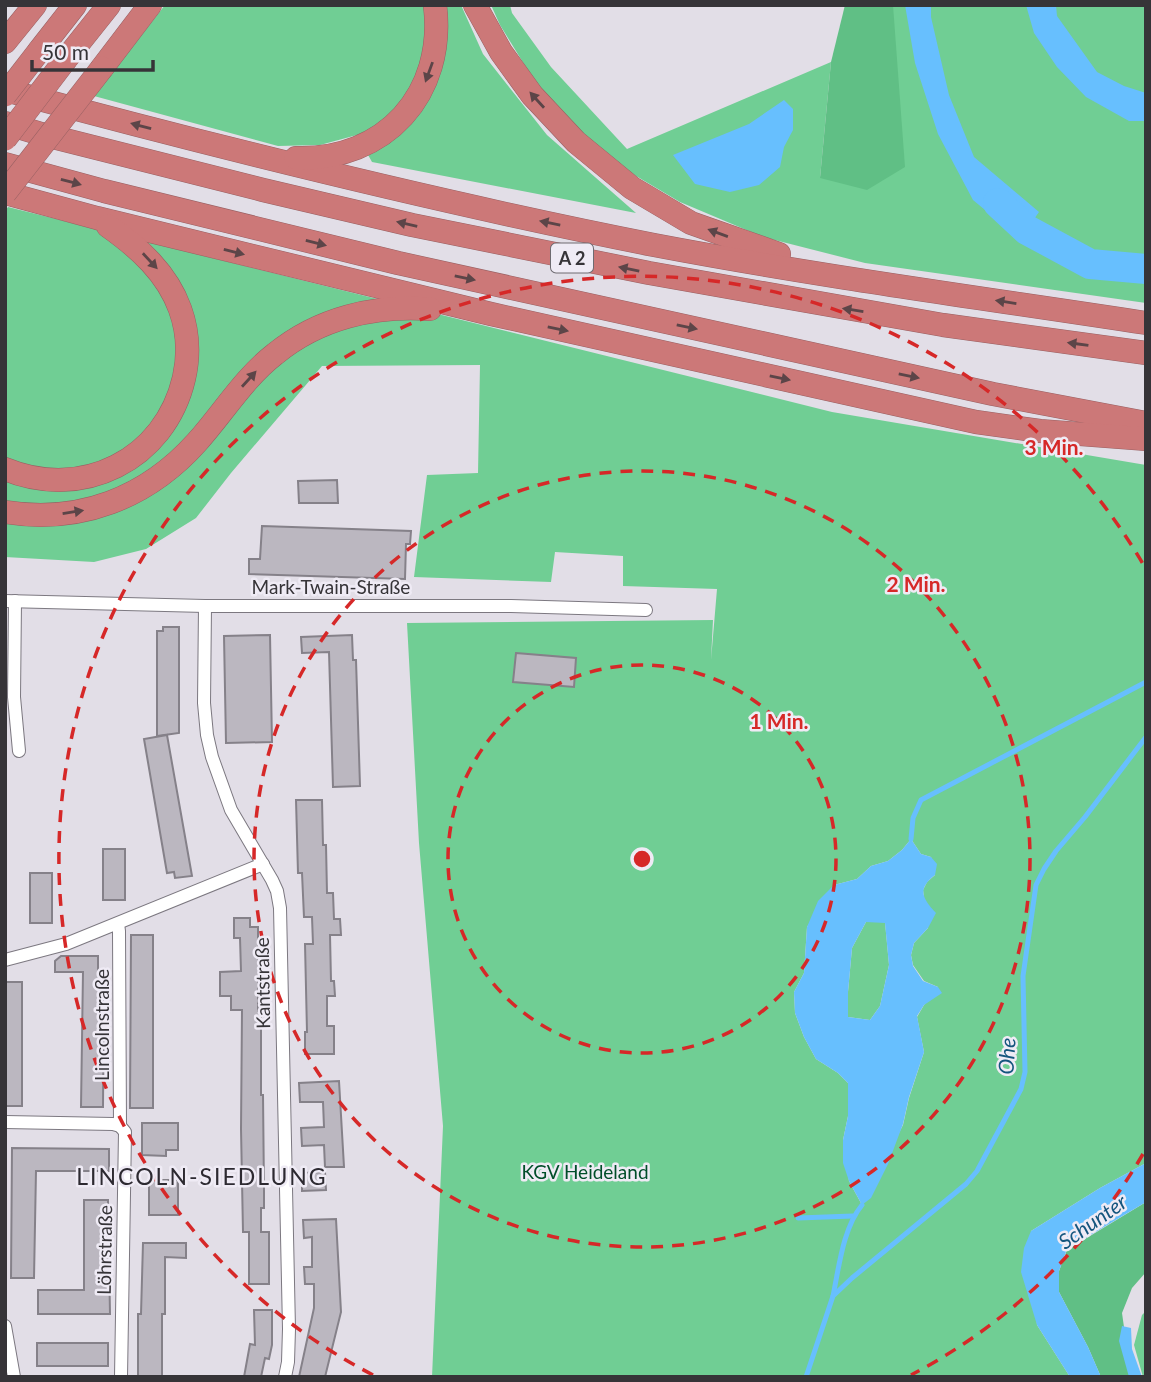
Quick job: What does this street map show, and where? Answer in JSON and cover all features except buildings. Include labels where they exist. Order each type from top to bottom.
[{"type":"highway","points":[[5,42],[26,5]]},
{"type":"highway","points":[[5,42],[35,5]]},
{"type":"highway","points":[[5,95],[75,5]]},
{"type":"highway","points":[[5,139],[109,5]]},
{"type":"highway","points":[[150,5],[5,193],[491,314],[976,422],[1040,431],[1146,439]]},
{"type":"highway","points":[[207,144],[281,157],[317,158],[350,151],[380,136],[405,114],[427,79],[437,38],[435,5]]},
{"type":"highway","points":[[475,5],[501,52],[532,95],[576,142],[632,188],[691,223],[795,259],[883,283]]},
{"type":"highway","points":[[5,90],[207,144],[443,201],[629,240],[883,283],[1146,323]]},
{"type":"highway","name":"A 2","points":[[5,124],[290,197],[636,271],[929,323],[1146,353]]},
{"type":"highway","name":"A 2","points":[[5,164],[398,263],[993,394],[1146,423]]},
{"type":"highway","points":[[5,469],[18,475],[58,481],[89,477],[117,466],[156,435],[181,391],[187,351],[183,320],[173,292],[162,275],[132,243],[97,218]]},
{"type":"highway","points":[[5,512],[42,515],[88,510],[147,486],[181,459],[272,355],[322,325],[350,315],[380,309],[491,314]]},
{"type":"street","name":"Mark-Twain-Straße","points":[[19,751],[10,601],[205,606],[498,606],[646,610]]},
{"type":"street","name":"Kantstraße","points":[[205,606],[204,703],[207,735],[220,783],[231,810],[277,891],[280,908],[289,1329],[285,1377]]},
{"type":"street","points":[[5,960],[66,944],[263,864]]},
{"type":"street","name":"Lincolnstraße","points":[[118,924],[120,1126]]},
{"type":"street","points":[[5,1122],[120,1126]]},
{"type":"street","name":"Löhrstraße","points":[[120,1126],[125,1132],[121,1377]]},
{"type":"street","points":[[5,1326],[14,1377]]},
{"type":"green space","points":[[165,5],[461,5],[483,54],[547,135],[636,213],[372,162],[357,135],[320,145],[278,146],[94,96]]},
{"type":"green space","points":[[491,5],[510,5],[512,13],[551,67],[627,149],[831,62],[820,178],[893,5],[1146,5],[1146,303],[865,263],[763,237],[680,202],[604,157],[543,95],[500,25]]},
{"type":"green space","points":[[845,5],[893,5],[905,167],[867,190],[820,178],[831,62]]},
{"type":"green space","name":"KGV Heideland","points":[[8,207],[832,412],[1146,465],[1146,1163],[1031,1231],[1037,1325],[1070,1377],[432,1377],[443,1126],[419,843],[407,623],[713,620],[711,660],[717,589],[623,586],[623,556],[555,552],[551,582],[414,577],[427,475],[478,473],[480,365],[322,366],[196,518],[146,549],[94,562],[5,557],[5,211]],"holes":[[[911,839],[921,854],[931,857],[935,875],[923,890],[928,928],[914,943],[911,955],[913,965],[924,981],[938,987],[917,1017],[924,1052],[903,1125],[862,1205],[849,1181],[843,1140],[848,1116],[848,1083],[816,1059],[795,1013],[794,992],[804,973],[807,927],[834,885],[857,879],[871,866],[888,861]]]},
{"type":"green space","points":[[866,922],[885,922],[889,965],[880,1006],[870,1020],[848,1017],[852,948]]},
{"type":"green space","points":[[1146,1202],[1146,1272],[1132,1288],[1122,1313],[1131,1377],[1101,1377],[1059,1292],[1059,1271],[1067,1250]]},
{"type":"green space","points":[[1146,1311],[1146,1377],[1143,1377],[1134,1345],[1142,1315]]},
{"type":"water","points":[[905,5],[931,5],[931,17],[949,95],[974,157],[1039,212],[1020,239],[973,200],[938,134],[915,63]]},
{"type":"water","points":[[1026,5],[1056,5],[1057,16],[1097,72],[1124,86],[1146,93],[1146,121],[1129,121],[1086,97],[1057,67],[1034,33]]},
{"type":"water","points":[[784,100],[793,109],[793,130],[784,147],[780,167],[759,185],[730,192],[695,184],[673,155],[749,124]]},
{"type":"water","points":[[911,839],[921,854],[931,857],[937,864],[935,875],[924,889],[927,903],[936,913],[928,928],[914,943],[911,955],[913,966],[923,981],[938,987],[942,993],[924,1005],[917,1016],[924,1052],[888,1164],[871,1198],[862,1205],[843,1163],[848,1083],[816,1059],[795,1013],[794,992],[804,973],[807,927],[818,901],[834,885],[857,879],[871,866],[888,861]],"holes":[[[866,922],[885,923],[889,965],[880,1006],[870,1020],[848,1017],[852,948]]]},
{"type":"water","name":"Schunter","points":[[1146,1163],[1146,1202],[1067,1249],[1059,1271],[1059,1292],[1101,1377],[1070,1377],[1037,1325],[1021,1272],[1024,1248],[1031,1231]]},
{"type":"water","points":[[1122,1326],[1131,1328],[1132,1349],[1142,1377],[1129,1377],[1119,1341]]},
{"type":"waterway","points":[[998,203],[1027,230],[1090,264],[1146,269]]},
{"type":"waterway","points":[[911,839],[913,818],[921,800],[1146,682]]},
{"type":"waterway","name":"Ohe","points":[[806,1377],[833,1296],[966,1184],[977,1171],[1021,1089],[1025,1072],[1023,976],[1036,885],[1056,851],[1146,737]]},
{"type":"waterway","points":[[833,1296],[846,1236],[862,1205]]},
{"type":"waterway","points":[[798,1218],[853,1216]]},
{"type":"district","name":"LINCOLN-SIEDLUNG","points":[[202,1176]]}]
